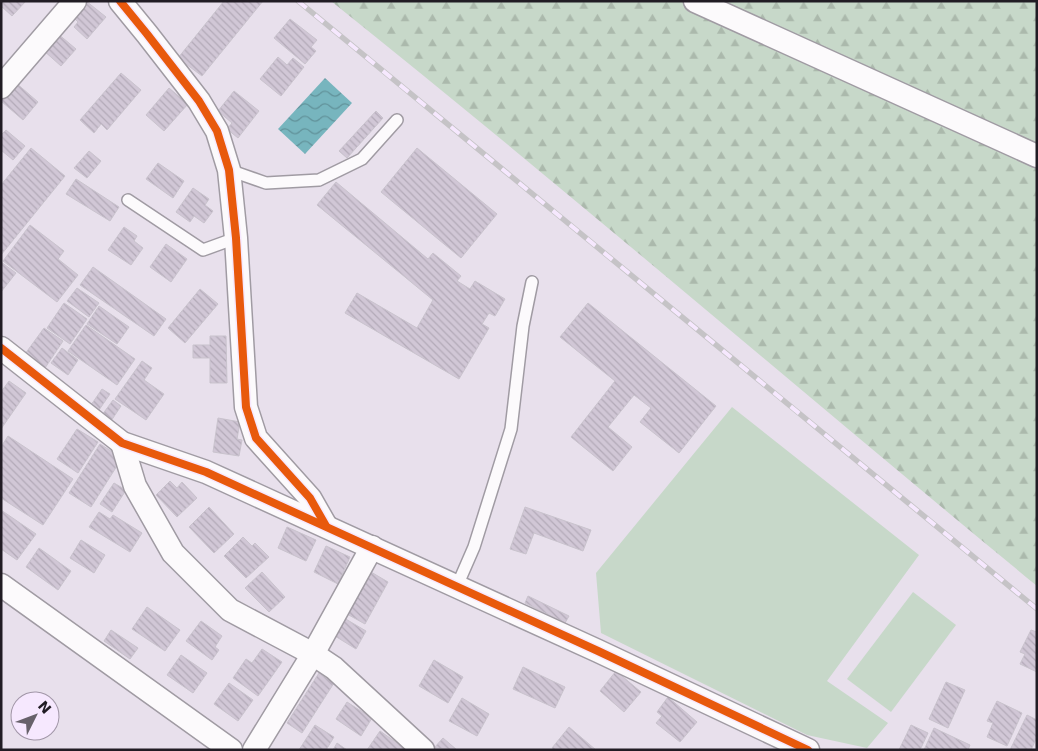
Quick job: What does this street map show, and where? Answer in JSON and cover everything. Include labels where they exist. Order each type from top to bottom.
[{"type":"street","points":[[1,87],[75,1]]},
{"type":"street","points":[[120,1],[148,34],[199,102],[217,131],[229,170],[236,238],[246,407],[256,438],[310,498],[326,526]]},
{"type":"street","points":[[695,1],[1037,156]]},
{"type":"street","points":[[1,348],[122,443],[206,472],[598,651],[808,750]]},
{"type":"street","points":[[122,443],[135,486],[173,553],[230,610],[313,654],[334,668],[423,750]]},
{"type":"street","points":[[254,750],[313,654],[372,547]]},
{"type":"street","points":[[1,585],[231,750]]},
{"type":"lane","points":[[229,170],[266,183],[319,180],[362,159],[397,120]]},
{"type":"lane","points":[[128,200],[203,250],[236,238]]},
{"type":"lane","points":[[457,586],[474,546],[511,429],[523,326],[532,282]]},
{"type":"green space","points":[[331,1],[1037,1],[1037,586],[509,146]]},
{"type":"green space","points":[[732,407],[919,555],[827,681],[888,723],[867,748],[807,735],[601,633],[596,573]]},
{"type":"green space","points":[[913,592],[956,625],[891,712],[847,679]]},
{"type":"water","points":[[325,78],[352,103],[305,154],[278,129]]},
{"type":"building","points":[[1,1],[26,1],[12,16],[1,6]]},
{"type":"building","points":[[86,1],[106,17],[87,39],[74,27],[78,22],[73,17]]},
{"type":"building","points":[[224,1],[263,1],[202,76],[178,58]]},
{"type":"building","points":[[290,19],[317,40],[311,47],[316,51],[305,64],[274,38]]},
{"type":"building","points":[[57,33],[76,49],[61,66],[43,50]]},
{"type":"building","points":[[278,57],[287,65],[293,58],[304,67],[281,96],[260,79]]},
{"type":"building","points":[[121,73],[141,90],[107,130],[101,124],[94,133],[80,120]]},
{"type":"building","points":[[15,82],[38,102],[23,120],[1,101],[1,98]]},
{"type":"building","points":[[169,88],[188,104],[164,131],[146,115]]},
{"type":"building","points":[[234,91],[259,111],[238,138],[227,129],[232,123],[218,111]]},
{"type":"building","points":[[376,111],[383,118],[347,158],[339,151]]},
{"type":"building","points":[[6,130],[25,146],[13,160],[1,150],[1,135]]},
{"type":"building","points":[[31,148],[65,176],[1,255],[1,185]]},
{"type":"building","points":[[417,148],[497,214],[461,258],[381,192]]},
{"type":"building","points":[[89,151],[101,161],[87,178],[74,168]]},
{"type":"building","points":[[158,163],[184,181],[173,198],[146,179]]},
{"type":"building","points":[[76,179],[119,207],[110,221],[66,194]]},
{"type":"building","points":[[336,182],[428,259],[433,253],[461,276],[457,281],[470,289],[475,281],[505,299],[495,316],[489,313],[482,324],[489,328],[459,379],[345,313],[357,293],[417,328],[433,300],[317,205]]},
{"type":"building","points":[[193,188],[209,199],[205,205],[213,211],[204,223],[194,216],[190,222],[176,212]]},
{"type":"building","points":[[30,225],[64,251],[58,259],[78,275],[57,302],[3,261]]},
{"type":"building","points":[[124,227],[137,236],[134,241],[143,248],[131,265],[108,250]]},
{"type":"building","points":[[166,244],[187,259],[171,282],[150,267]]},
{"type":"building","points":[[1,262],[16,273],[1,292]]},
{"type":"building","points":[[93,267],[166,319],[154,336],[80,285]]},
{"type":"building","points":[[77,288],[99,303],[89,317],[67,301]]},
{"type":"building","points":[[200,289],[218,304],[185,343],[168,328]]},
{"type":"building","points":[[64,303],[87,319],[70,344],[47,328]]},
{"type":"building","points":[[588,303],[716,406],[679,453],[640,422],[651,408],[634,395],[608,427],[632,447],[613,471],[571,437],[615,381],[560,337]]},
{"type":"building","points":[[99,306],[129,327],[117,344],[87,324]]},
{"type":"building","points":[[86,325],[135,359],[117,385],[68,351]]},
{"type":"building","points":[[44,328],[63,341],[45,368],[25,354]]},
{"type":"building","points":[[210,336],[226,336],[227,383],[210,383],[210,358],[193,358],[193,345],[210,345]]},
{"type":"building","points":[[62,348],[78,360],[68,375],[51,363]]},
{"type":"building","points":[[142,361],[152,368],[144,380],[164,394],[146,420],[115,399]]},
{"type":"building","points":[[9,381],[26,393],[1,429],[1,392]]},
{"type":"building","points":[[102,389],[110,394],[99,410],[91,405]]},
{"type":"building","points":[[113,400],[121,406],[111,421],[102,415]]},
{"type":"building","points":[[218,418],[240,422],[237,439],[242,440],[239,456],[213,452]]},
{"type":"building","points":[[77,429],[98,442],[78,473],[57,459]]},
{"type":"building","points":[[8,436],[73,479],[43,525],[1,498],[1,447]]},
{"type":"building","points":[[100,444],[122,458],[91,507],[69,493]]},
{"type":"building","points":[[170,481],[177,488],[182,482],[197,498],[177,517],[156,495]]},
{"type":"building","points":[[114,483],[126,490],[112,512],[100,504]]},
{"type":"building","points":[[209,507],[234,534],[214,553],[189,527]]},
{"type":"building","points":[[525,507],[591,530],[583,551],[534,533],[526,554],[510,549]]},
{"type":"building","points":[[1,510],[36,534],[17,560],[1,549]]},
{"type":"building","points":[[99,512],[110,519],[113,515],[142,533],[130,552],[89,527]]},
{"type":"building","points":[[287,527],[316,540],[306,561],[278,548]]},
{"type":"building","points":[[243,537],[252,546],[255,543],[269,557],[246,578],[224,556]]},
{"type":"building","points":[[81,540],[105,555],[94,573],[70,558]]},
{"type":"building","points":[[326,546],[350,557],[338,584],[314,572]]},
{"type":"building","points":[[39,548],[71,571],[58,590],[26,567]]},
{"type":"building","points":[[262,572],[285,597],[269,612],[245,588]]},
{"type":"building","points":[[371,572],[388,582],[365,624],[347,614]]},
{"type":"building","points":[[528,596],[569,616],[565,623],[525,603]]},
{"type":"building","points":[[147,607],[180,630],[165,651],[132,629]]},
{"type":"building","points":[[344,618],[366,631],[356,649],[335,636]]},
{"type":"building","points":[[201,621],[222,636],[215,647],[219,650],[212,660],[186,641]]},
{"type":"building","points":[[111,630],[138,648],[130,659],[104,641]]},
{"type":"building","points":[[1031,630],[1037,632],[1037,672],[1020,664],[1025,654],[1020,652]]},
{"type":"building","points":[[262,649],[282,662],[258,696],[233,678],[246,659],[252,663]]},
{"type":"building","points":[[181,655],[207,673],[193,693],[167,675]]},
{"type":"building","points":[[434,660],[463,677],[448,703],[419,686]]},
{"type":"building","points":[[523,667],[565,687],[555,708],[513,689]]},
{"type":"building","points":[[616,671],[641,692],[624,712],[600,691]]},
{"type":"building","points":[[319,673],[334,683],[302,733],[287,723]]},
{"type":"building","points":[[946,682],[965,690],[948,728],[929,719]]},
{"type":"building","points":[[229,683],[253,700],[238,721],[214,704]]},
{"type":"building","points":[[668,697],[697,722],[680,742],[656,723],[662,716],[657,712]]},
{"type":"building","points":[[462,698],[489,714],[477,736],[449,721]]},
{"type":"building","points":[[997,701],[1022,713],[1007,746],[987,737],[993,723],[987,721]]},
{"type":"building","points":[[347,702],[372,718],[361,736],[336,719]]},
{"type":"building","points":[[1027,715],[1037,720],[1037,737],[1031,750],[1010,750]]},
{"type":"building","points":[[315,725],[334,737],[326,750],[299,750]]},
{"type":"building","points":[[911,725],[928,733],[920,750],[899,750]]},
{"type":"building","points":[[569,727],[596,750],[554,750],[552,748]]},
{"type":"building","points":[[934,728],[970,745],[968,750],[924,750]]},
{"type":"building","points":[[380,731],[407,750],[367,750]]},
{"type":"building","points":[[443,738],[457,750],[434,748]]},
{"type":"building","points":[[337,743],[347,750],[333,750]]},
{"type":"railway","points":[[298,1],[1037,609]]},
{"type":"cycle path","points":[[120,1],[199,101],[217,131],[229,170],[236,238],[246,407],[256,438],[310,498],[326,526]]},
{"type":"cycle path","points":[[1,348],[122,443],[206,472],[598,651],[808,750]]}]
